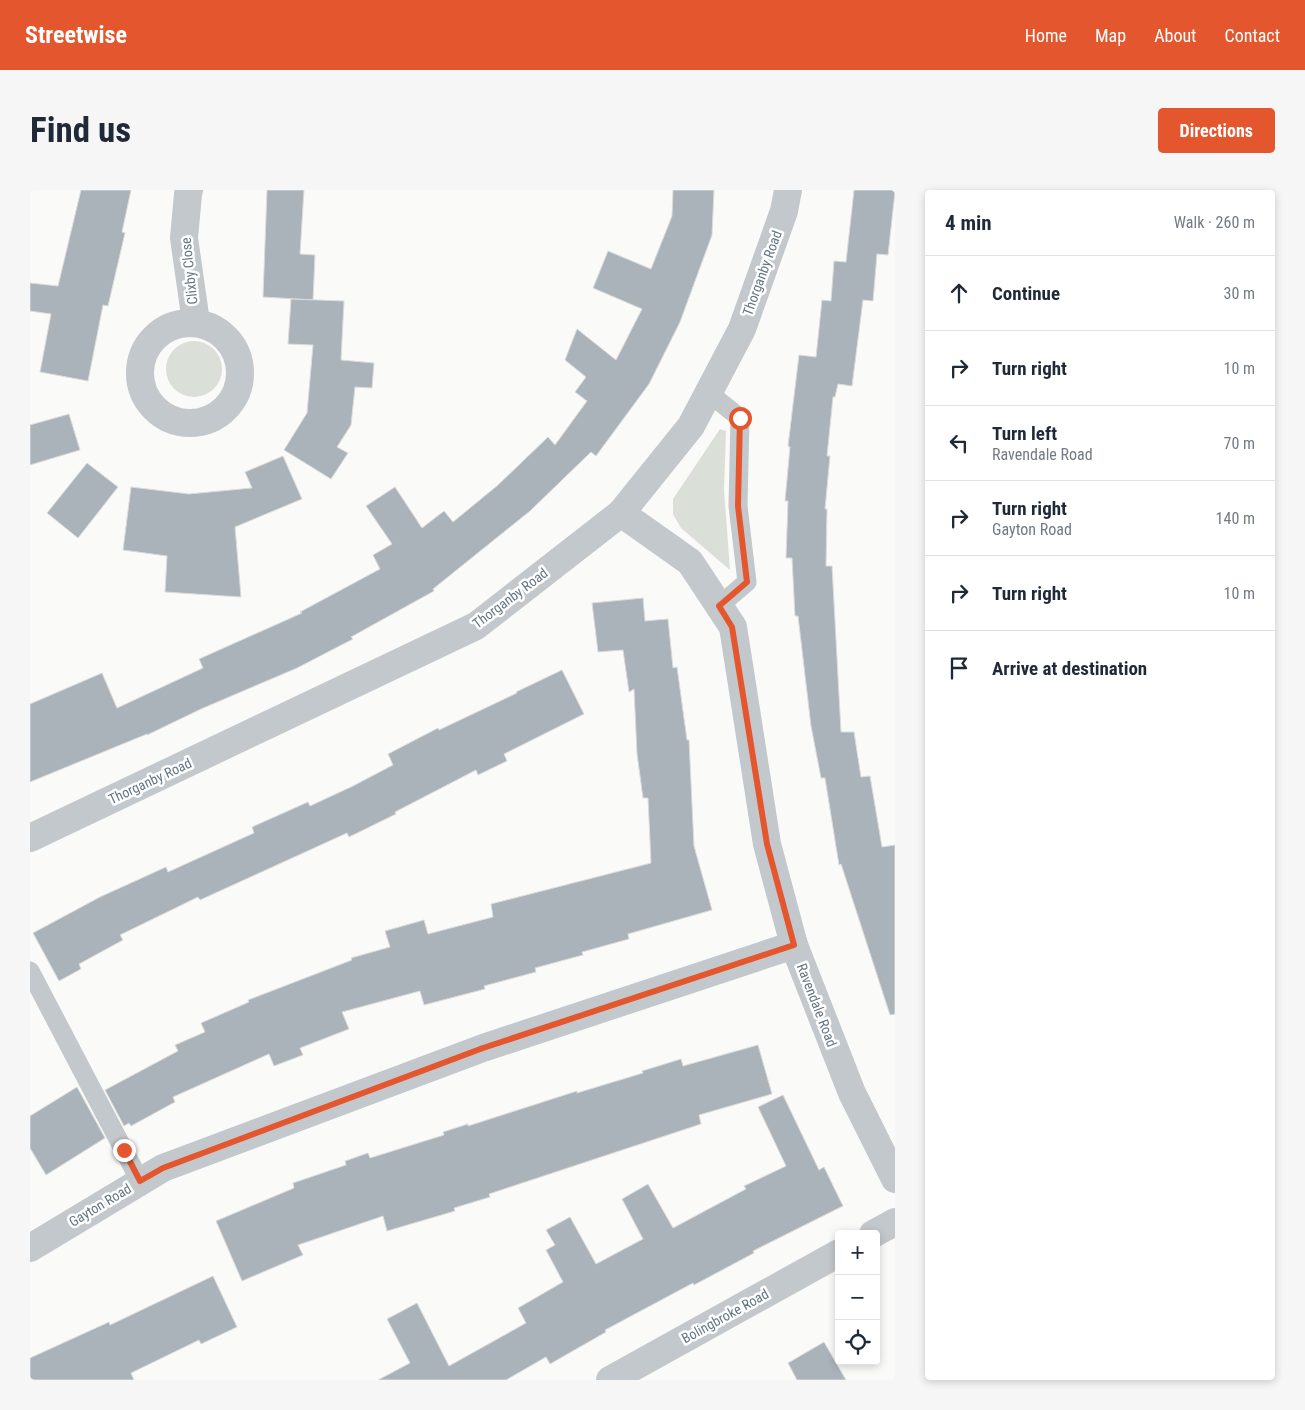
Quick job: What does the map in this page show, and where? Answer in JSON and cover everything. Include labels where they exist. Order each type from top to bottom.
[{"type":"street","name":"Clixby Close","points":[[190,190],[184,238],[196,322]]},
{"type":"street","name":"Thorganby Road","points":[[30,838],[476,626],[620,513],[691,426],[709,393],[742,329],[784,211],[788,190]]},
{"type":"street","name":"Ravendale Road","points":[[620,513],[690,562],[732,627],[767,844],[794,945],[852,1094],[895,1180]]},
{"type":"street","name":"Gayton Road","points":[[30,1248],[163,1168],[483,1048],[794,945]]},
{"type":"street","points":[[880,1230],[895,1222]]},
{"type":"street","name":"Bolingbroke Road","points":[[610,1380],[835,1255]]},
{"type":"lane","points":[[709,393],[740,418],[738,506],[747,582],[719,606]]},
{"type":"lane","points":[[30,971],[140,1181]]},
{"type":"shaded area","points":[[194,341],[205,343],[214,349],[220,358],[222,369],[220,380],[214,389],[205,395],[194,397],[183,395],[174,389],[168,380],[166,369],[168,358],[174,349],[183,343]]},
{"type":"shaded area","points":[[720,429],[726,431],[724,490],[730,570],[681,528],[673,514],[673,499]]},
{"type":"building","points":[[81,190],[131,190],[122,232],[125,233],[108,306],[103,305],[88,381],[40,372],[51,314],[30,311],[30,283],[58,286]]},
{"type":"building","points":[[267,190],[304,190],[300,254],[315,255],[313,300],[263,297]]},
{"type":"building","points":[[673,190],[714,190],[712,235],[680,322],[649,384],[596,456],[591,452],[530,511],[433,589],[434,591],[351,637],[353,639],[297,668],[201,709],[147,735],[30,782],[30,704],[102,673],[117,708],[203,668],[199,659],[302,613],[300,612],[380,569],[373,555],[392,544],[366,506],[395,487],[422,528],[444,511],[453,522],[498,485],[548,437],[555,445],[587,401],[575,392],[586,377],[565,360],[577,329],[616,360],[642,309],[593,288],[608,251],[651,269],[672,216]]},
{"type":"building","points":[[854,190],[895,190],[895,192],[888,255],[877,254],[873,301],[863,300],[852,386],[838,384],[835,397],[833,397],[827,456],[830,456],[825,509],[827,509],[826,566],[832,566],[841,732],[854,732],[861,777],[870,776],[882,847],[895,845],[895,1014],[890,1015],[841,864],[839,865],[825,778],[821,778],[811,726],[798,616],[795,616],[792,558],[786,558],[788,501],[785,501],[790,447],[788,446],[799,355],[816,357],[822,300],[831,301],[834,261],[846,262]]},
{"type":"building","points":[[291,299],[344,301],[341,360],[374,363],[372,388],[355,387],[351,425],[337,447],[348,453],[331,479],[284,450],[307,413],[313,345],[288,344]]},
{"type":"building","points":[[69,414],[80,450],[30,465],[30,425]]},
{"type":"building","points":[[283,456],[302,499],[235,527],[241,597],[165,592],[167,556],[123,550],[131,487],[189,494],[252,488],[245,472]]},
{"type":"building","points":[[87,463],[118,487],[78,538],[47,513]]},
{"type":"building","points":[[643,598],[645,621],[668,619],[673,668],[677,667],[687,740],[689,740],[694,846],[712,910],[628,934],[629,939],[582,952],[583,955],[535,968],[536,972],[484,986],[485,989],[424,1005],[420,991],[342,1012],[349,1029],[300,1048],[303,1055],[274,1066],[269,1054],[173,1097],[175,1102],[131,1126],[129,1123],[124,1126],[105,1090],[178,1051],[175,1045],[205,1032],[201,1023],[249,1002],[248,1000],[352,960],[351,958],[390,947],[385,931],[424,920],[428,934],[493,917],[491,904],[651,863],[648,798],[643,798],[637,754],[634,689],[629,692],[623,650],[598,652],[592,603]]},
{"type":"building","points":[[562,670],[584,714],[504,754],[507,761],[478,775],[476,770],[395,812],[396,814],[349,837],[347,833],[200,900],[198,897],[120,935],[123,940],[79,964],[81,969],[59,981],[33,933],[100,897],[166,867],[168,872],[254,833],[252,827],[308,802],[310,806],[353,786],[393,765],[388,754],[438,728],[439,730]]},
{"type":"building","points":[[758,1045],[772,1094],[699,1115],[701,1124],[489,1194],[490,1197],[454,1208],[455,1211],[387,1231],[383,1216],[298,1245],[303,1255],[242,1281],[216,1221],[294,1188],[293,1183],[346,1165],[345,1161],[368,1153],[370,1158],[444,1135],[443,1132],[468,1124],[468,1126],[577,1091],[577,1093],[643,1073],[642,1071],[681,1059],[683,1066]]},
{"type":"building","points":[[77,1087],[105,1138],[46,1175],[30,1148],[30,1116]]},
{"type":"building","points":[[783,1095],[819,1170],[824,1167],[843,1206],[753,1251],[754,1253],[605,1330],[606,1332],[550,1364],[546,1357],[506,1380],[378,1380],[410,1363],[387,1319],[417,1303],[449,1366],[526,1323],[518,1308],[563,1282],[546,1250],[555,1245],[546,1230],[570,1217],[596,1264],[643,1239],[622,1199],[648,1184],[673,1228],[746,1189],[744,1186],[786,1166],[758,1107]]},
{"type":"building","points":[[213,1276],[237,1327],[201,1344],[199,1340],[131,1373],[134,1380],[30,1380],[30,1358],[109,1322],[110,1325]]},
{"type":"building","points":[[824,1342],[835,1361],[835,1365],[837,1365],[846,1380],[797,1380],[788,1363]]},
{"type":"route","points":[[124,1150],[140,1181],[163,1168],[483,1048],[794,945],[767,844],[732,627],[719,606],[747,582],[738,506],[740,418]]}]
